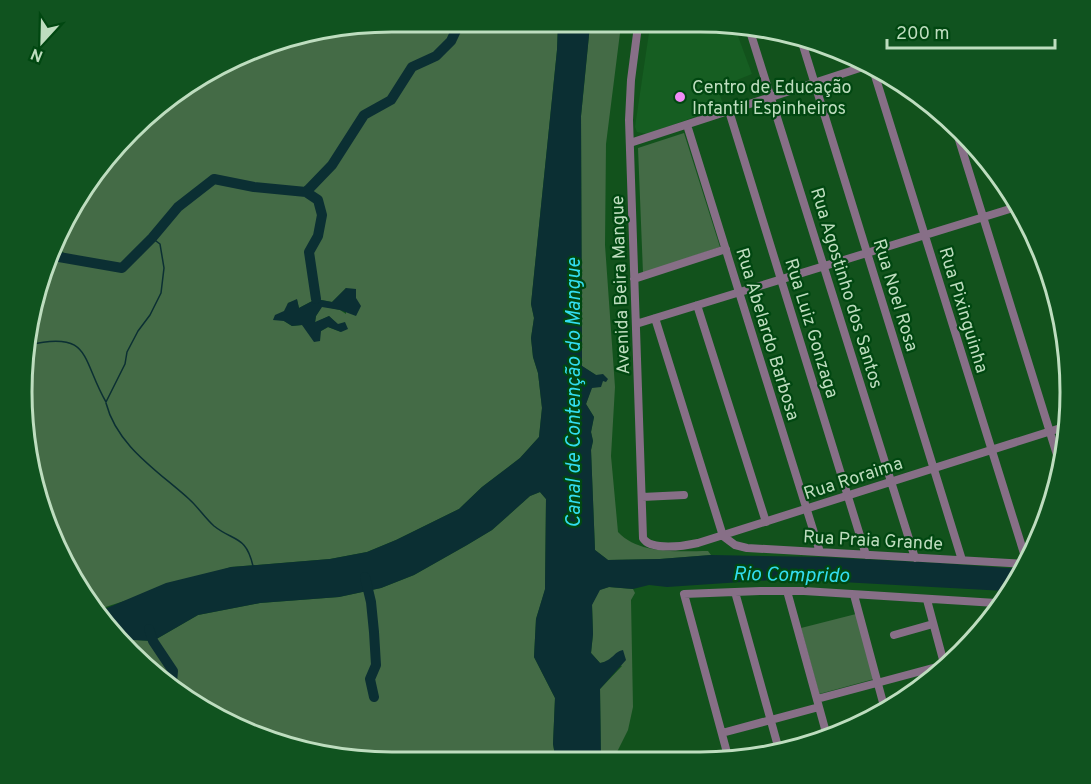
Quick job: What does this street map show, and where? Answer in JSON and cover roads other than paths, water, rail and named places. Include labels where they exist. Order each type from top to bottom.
[{"type":"street","name":"Avenida Beira Mangue","points":[[637,32],[631,80],[630,143],[643,538],[646,543]]},
{"type":"street","name":"Rua Agostinho dos Santos","points":[[752,36],[915,558]]},
{"type":"street","name":"Rua Noel Rosa","points":[[804,48],[962,560]]},
{"type":"street","points":[[630,143],[859,70]]},
{"type":"street","name":"Rua Pixinguinha","points":[[875,78],[1022,550]]},
{"type":"street","name":"Rua Luiz Gonzaga","points":[[729,111],[866,555]]},
{"type":"street","name":"Rua Abelardo Barbosa","points":[[687,124],[820,552]]},
{"type":"street","points":[[960,144],[1055,448]]},
{"type":"street","points":[[636,324],[1009,209]]},
{"type":"street","points":[[634,279],[726,249]]},
{"type":"street","points":[[697,306],[766,522]]},
{"type":"street","points":[[655,318],[723,536]]},
{"type":"street","name":"Rua Roraima","points":[[646,543],[653,546],[685,546],[723,536],[1057,429]]},
{"type":"street","points":[[642,497],[684,495]]},
{"type":"street","name":"Rua Praia Grande","points":[[723,536],[731,544],[742,548],[1016,563]]},
{"type":"street","points":[[787,591],[825,729]]},
{"type":"street","points":[[727,752],[684,594],[787,591],[991,603]]},
{"type":"street","points":[[735,592],[777,744]]},
{"type":"street","points":[[854,595],[883,702]]},
{"type":"street","points":[[927,600],[942,658]]},
{"type":"street","points":[[985,603],[987,609]]},
{"type":"street","points":[[894,634],[933,624]]},
{"type":"street","points":[[722,733],[771,720],[878,683],[926,671]]},
{"type":"water","points":[[558,32],[589,32],[581,116],[582,366],[596,375],[603,374],[608,379],[606,382],[603,381],[601,387],[592,388],[586,404],[594,417],[591,450],[595,550],[608,560],[711,555],[823,557],[1013,568],[1000,591],[787,579],[667,587],[649,585],[633,589],[609,587],[600,590],[592,605],[591,653],[600,663],[623,650],[626,660],[600,689],[601,752],[554,752],[555,698],[534,657],[536,619],[545,589],[546,499],[540,492],[530,496],[492,530],[414,575],[381,588],[339,597],[260,603],[198,615],[153,641],[131,641],[104,609],[166,583],[231,567],[330,559],[367,552],[459,509],[482,487],[520,458],[539,437],[542,408],[538,373],[533,357],[531,338],[534,318],[531,304]]},
{"type":"water","points":[[346,288],[356,289],[356,298],[361,306],[356,316],[322,307],[315,322],[329,316],[338,324],[345,322],[348,329],[341,332],[328,327],[321,331],[320,341],[314,342],[302,325],[292,326],[284,321],[273,320],[275,315],[284,311],[288,303],[297,299],[299,308],[316,299],[332,302]]},
{"type":"waterway","points":[[59,257],[122,268],[152,238],[178,207],[214,179],[254,187],[306,192],[332,165],[364,115],[391,100],[412,67],[436,56],[451,41],[455,32]]},
{"type":"waterway","points":[[306,192],[318,200],[322,215],[318,236],[309,252],[316,299]]},
{"type":"waterway","points":[[35,344],[49,341],[74,345],[82,352],[106,402],[125,364],[127,352],[161,293],[164,268],[160,244],[152,238]]},
{"type":"waterway","points":[[106,403],[111,418],[129,445],[192,502],[214,526],[243,544],[253,566]]},
{"type":"waterway","points":[[365,577],[371,602],[374,632],[376,665],[370,679],[374,697]]},
{"type":"waterway","points":[[149,629],[153,641],[173,671],[172,678]]},
{"type":"place","name":"Centro de Educação Infantil Espinheiros","points":[[680,97]]},
{"type":"water label","name":"Canal de Contenção do Mangue","points":[[573,393]]},
{"type":"water label","name":"Rio Comprido","points":[[791,574]]}]
